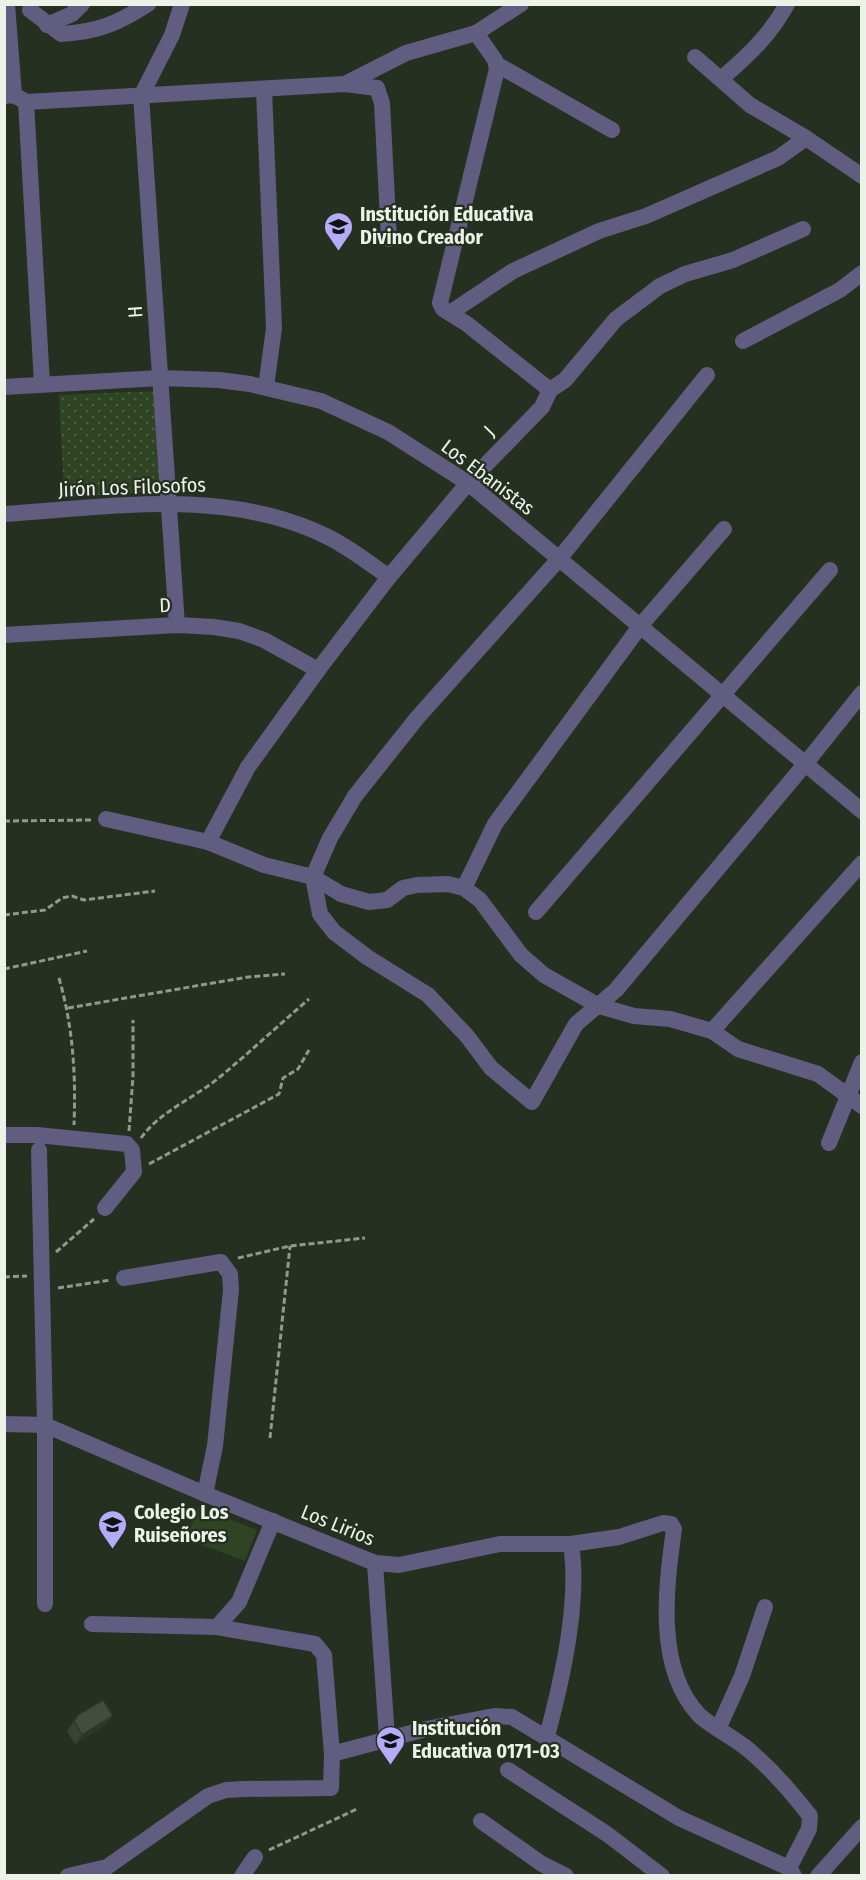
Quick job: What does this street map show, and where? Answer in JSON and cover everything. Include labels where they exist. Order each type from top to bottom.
[{"type":"street","points":[[7,4],[42,384]]},
{"type":"street","points":[[30,9],[47,25],[61,33],[90,32],[124,20],[148,4]]},
{"type":"street","points":[[141,96],[172,35],[182,4]]},
{"type":"street","points":[[345,84],[406,53],[476,33],[522,4]]},
{"type":"street","points":[[722,78],[747,57],[777,22],[787,4]]},
{"type":"street","points":[[47,25],[72,8]]},
{"type":"street","points":[[476,33],[496,64],[612,130]]},
{"type":"street","points":[[695,57],[722,78],[750,105],[807,138],[861,176]]},
{"type":"street","points":[[496,64],[440,296],[442,309],[550,390]]},
{"type":"street","points":[[15,98],[141,96],[345,84],[377,88],[382,103],[389,239]]},
{"type":"street","points":[[264,90],[274,328],[266,387]]},
{"type":"street","name":"H","points":[[141,96],[177,625]]},
{"type":"street","points":[[450,313],[513,271],[599,231],[646,216],[778,158],[807,138]]},
{"type":"street","name":"J","points":[[208,842],[248,767],[389,577],[468,483],[542,407],[550,390],[565,380],[616,319],[660,286],[685,274],[733,260],[803,229]]},
{"type":"street","points":[[743,341],[840,290],[861,273]]},
{"type":"street","points":[[707,375],[560,559],[417,718],[355,796],[330,838],[313,877],[320,914],[334,932],[367,957],[428,995],[467,1036],[491,1068],[532,1102],[571,1032],[616,990],[806,763],[861,693]]},
{"type":"street","name":"Los Ebanistas","points":[[4,387],[160,378],[219,380],[266,387],[321,401],[388,432],[468,483],[861,811]]},
{"type":"street","name":"Jirón Los Filosofos","points":[[4,513],[169,503],[212,505],[299,525],[328,537],[389,577]]},
{"type":"street","points":[[464,888],[495,824],[641,626],[724,529]]},
{"type":"street","points":[[536,912],[830,570]]},
{"type":"street","name":"D","points":[[4,634],[177,625],[239,631],[264,640],[318,670]]},
{"type":"street","points":[[106,819],[208,842],[264,865],[313,877],[341,894],[369,902],[387,900],[403,888],[417,885],[448,884],[464,888],[480,900],[521,955],[544,975],[599,1006],[634,1016],[670,1018],[712,1031],[738,1049],[818,1074],[861,1106]]},
{"type":"street","points":[[712,1031],[861,862]]},
{"type":"street","points":[[829,1143],[861,1062]]},
{"type":"street","points":[[4,1135],[127,1144],[132,1150],[134,1172],[105,1209]]},
{"type":"street","points":[[39,1150],[45,1425],[45,1604]]},
{"type":"street","points":[[124,1278],[221,1262],[230,1274],[231,1290],[216,1435],[204,1494]]},
{"type":"street","name":"Los Lirios","points":[[4,1424],[45,1425],[204,1494],[375,1563],[399,1565],[500,1544],[571,1544],[619,1537],[663,1523],[671,1524],[674,1529],[666,1588],[666,1628],[670,1647],[687,1700],[701,1717],[719,1727]]},
{"type":"street","points":[[217,1627],[239,1602],[273,1521]]},
{"type":"street","points":[[547,1736],[561,1683],[574,1583],[571,1544]]},
{"type":"street","points":[[375,1563],[387,1738]]},
{"type":"street","points":[[332,1754],[387,1738],[494,1716],[512,1717],[547,1736],[679,1818],[791,1872],[809,1829],[810,1816],[751,1752],[719,1727],[742,1676],[765,1606]]},
{"type":"street","points":[[68,1875],[108,1867],[208,1796],[226,1790],[331,1788],[332,1754],[324,1655],[320,1648],[300,1640],[217,1627],[92,1624]]},
{"type":"street","points":[[508,1770],[607,1834],[662,1875]]},
{"type":"street","points":[[481,1821],[542,1864],[566,1875]]},
{"type":"street","points":[[818,1875],[861,1827]]},
{"type":"street","points":[[242,1875],[255,1857]]},
{"type":"path","points":[[4,821],[106,819]]},
{"type":"path","points":[[4,915],[45,910],[62,898],[72,896],[84,900],[155,891]]},
{"type":"path","points":[[4,969],[87,951]]},
{"type":"path","points":[[68,1008],[237,979],[285,974]]},
{"type":"path","points":[[59,978],[68,1008],[76,1074],[73,1139]]},
{"type":"path","points":[[152,1122],[193,1097],[222,1075],[309,999]]},
{"type":"path","points":[[131,1120],[133,1020]]},
{"type":"path","points":[[134,1172],[279,1094],[283,1078],[298,1069],[309,1050]]},
{"type":"path","points":[[41,1277],[105,1209]]},
{"type":"path","points":[[221,1262],[290,1246],[365,1238]]},
{"type":"path","points":[[270,1438],[290,1246]]},
{"type":"path","points":[[4,1277],[124,1278]]},
{"type":"path","points":[[255,1857],[357,1809]]},
{"type":"green space","points":[[159,391],[166,491],[64,497],[59,395]]},
{"type":"green space","points":[[198,1507],[257,1530],[245,1561],[186,1539]]},
{"type":"building","points":[[103,1700],[113,1716],[82,1735],[74,1721],[78,1715]]},
{"type":"place","name":"Institución Educativa Divino Creador","points":[[339,252]]},
{"type":"place","name":"Colegio Los Ruiseñores","points":[[113,1550]]},
{"type":"place","name":"Institución Educativa 0171-03","points":[[391,1766]]}]
